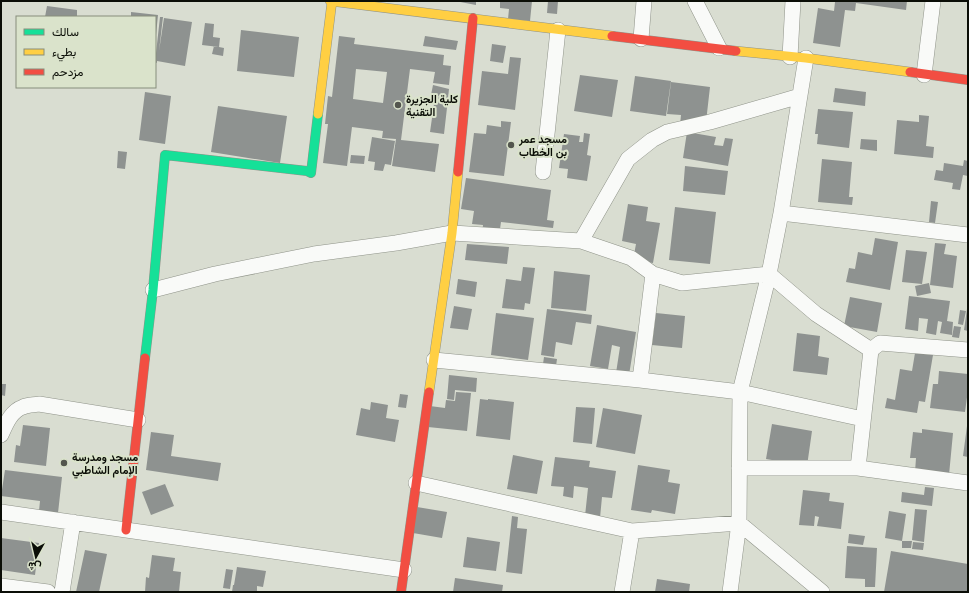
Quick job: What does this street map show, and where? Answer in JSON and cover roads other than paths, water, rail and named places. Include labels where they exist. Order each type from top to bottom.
[{"type":"street","points":[[126,530],[165,155],[311,172],[331,1],[558,30],[806,58],[968,80]]},
{"type":"street","points":[[641,39],[644,1]]},
{"type":"street","points":[[695,1],[719,48]]},
{"type":"street","points":[[790,57],[793,1]]},
{"type":"street","points":[[924,75],[933,1]]},
{"type":"street","points":[[401,592],[452,233],[473,18]]},
{"type":"street","points":[[543,172],[558,30]]},
{"type":"street","points":[[730,592],[739,523],[740,392],[769,274],[782,213],[806,58]]},
{"type":"street","points":[[581,241],[628,159],[652,140],[667,132],[710,122],[800,96]]},
{"type":"street","points":[[782,213],[968,235]]},
{"type":"street","points":[[152,290],[215,274],[314,254],[396,243],[452,233],[581,241],[631,258],[653,274],[682,283],[769,274],[816,314],[871,350]]},
{"type":"street","points":[[640,380],[653,274]]},
{"type":"street","points":[[858,468],[871,350],[880,343],[968,350]]},
{"type":"street","points":[[434,360],[640,380],[740,392],[863,419]]},
{"type":"street","points":[[1,435],[6,423],[14,413],[23,406],[39,404],[138,420]]},
{"type":"street","points":[[739,468],[858,468],[968,482]]},
{"type":"street","points":[[416,483],[632,531],[739,523],[822,592]]},
{"type":"street","points":[[1,512],[404,570]]},
{"type":"street","points":[[62,592],[73,522]]},
{"type":"street","points":[[622,592],[632,531]]},
{"type":"street","points":[[1,586],[48,592]]},
{"type":"place","name":"كلية الجزيرة التقنية","points":[[398,105]]},
{"type":"place","name":"مسجد عمر بن الخطاب","points":[[511,145]]},
{"type":"place","name":"مسجد ومدرسة الإمام الشاطبي","points":[[64,463]]}]
